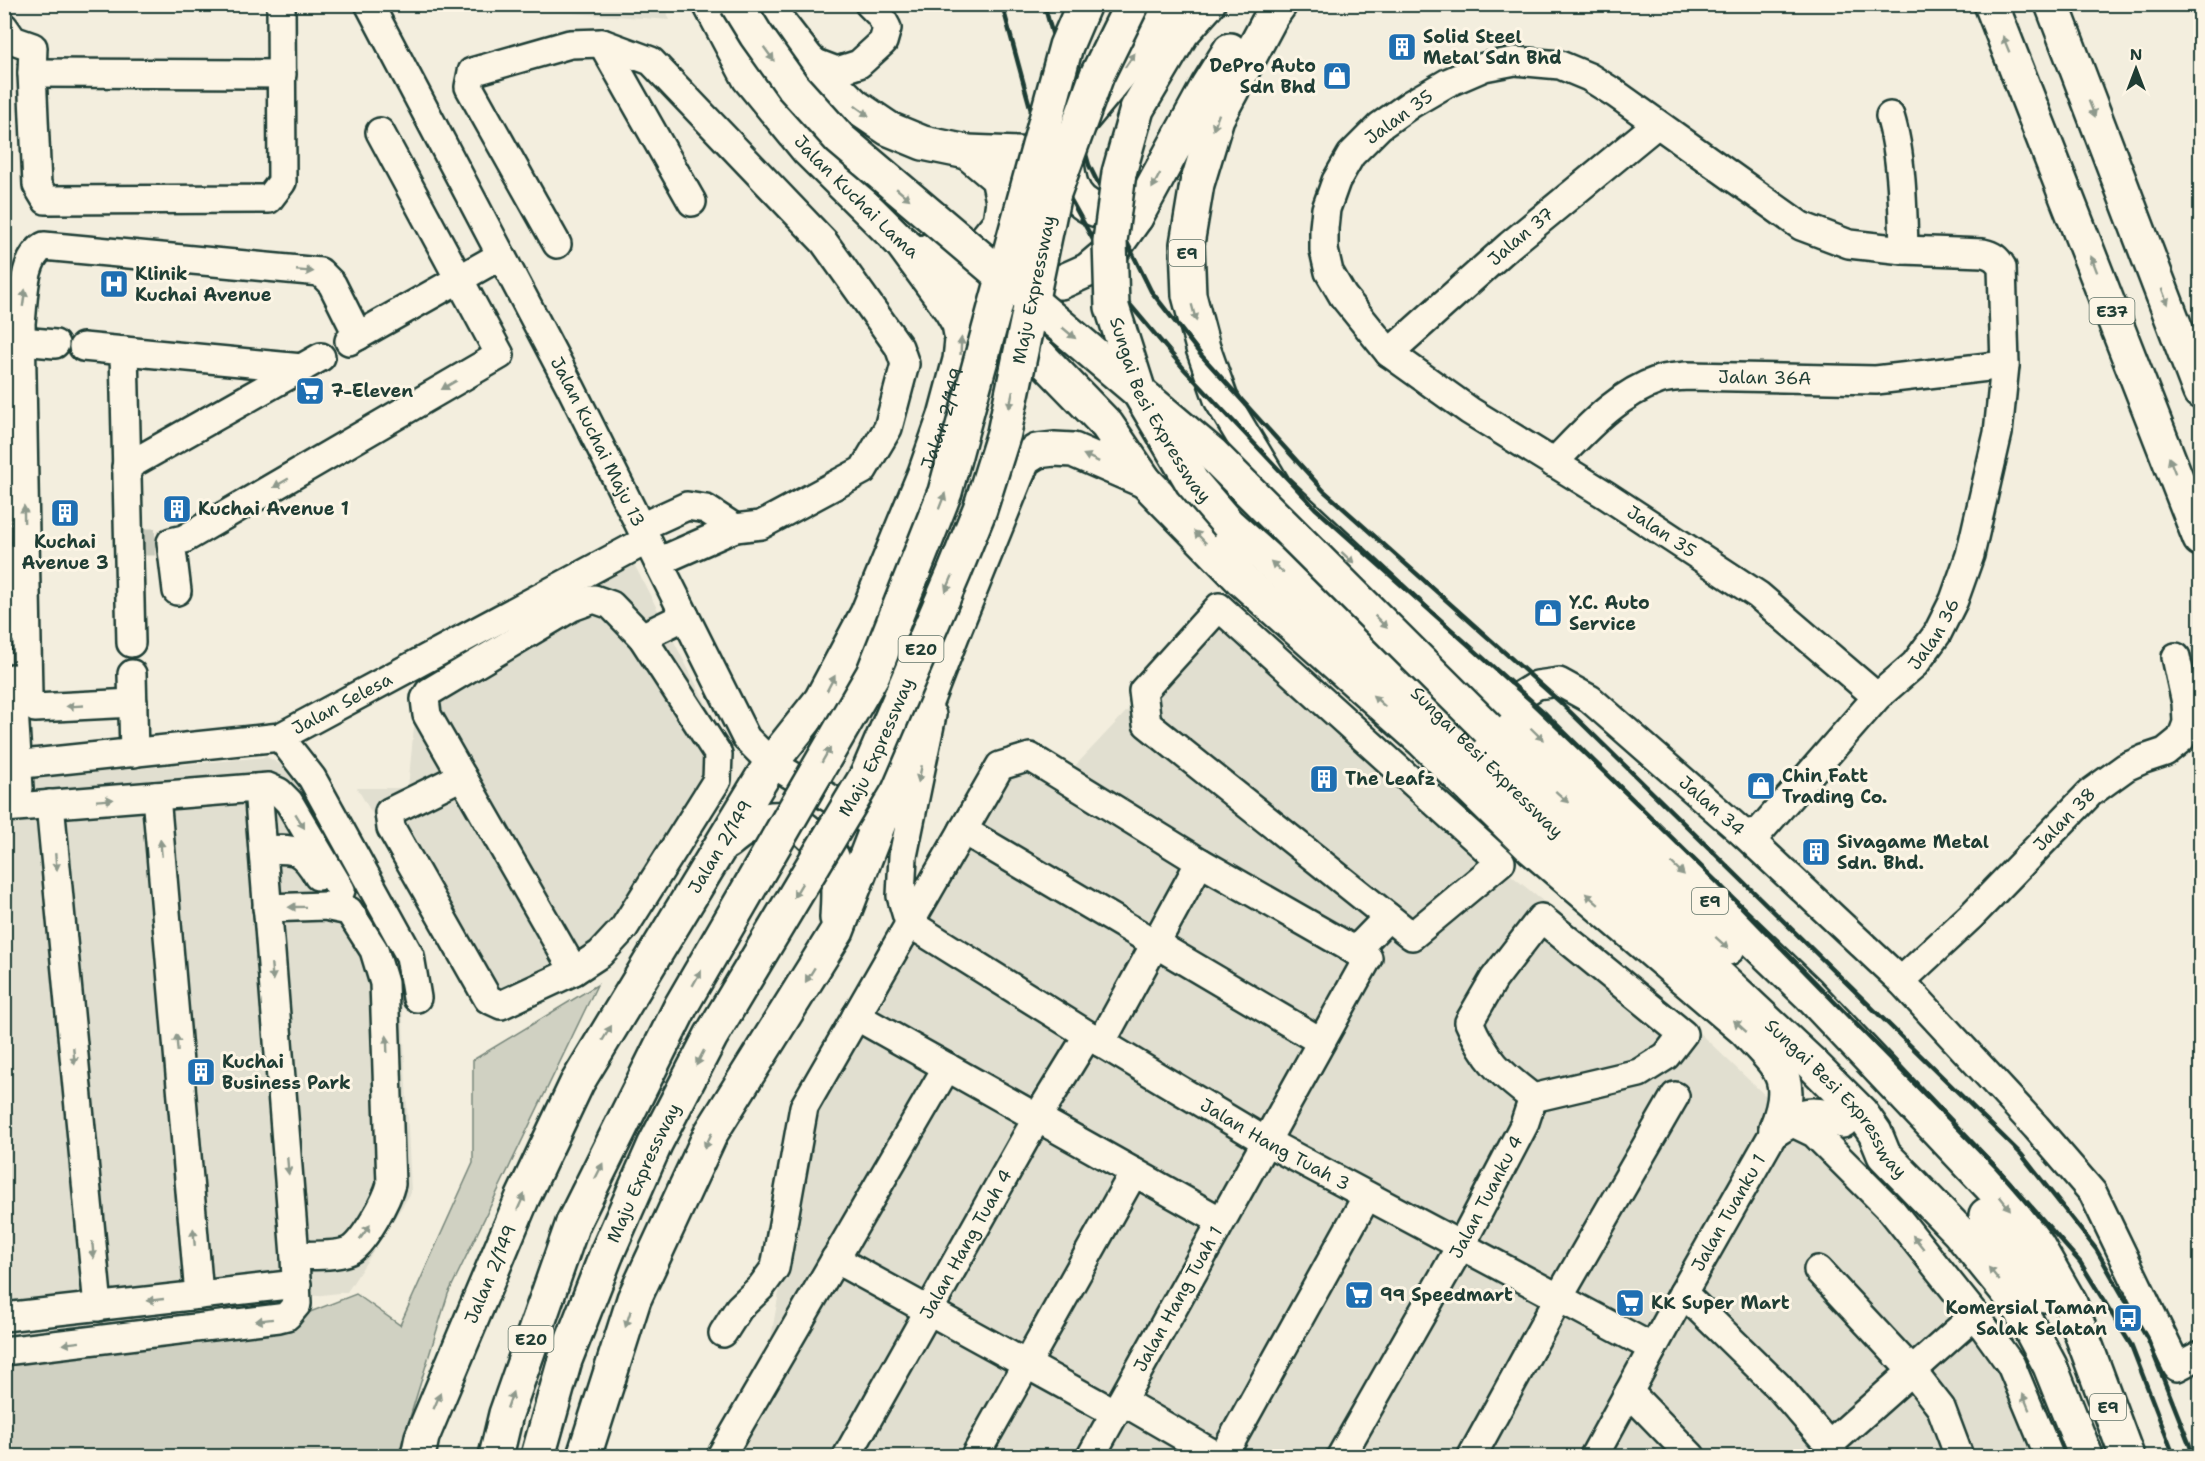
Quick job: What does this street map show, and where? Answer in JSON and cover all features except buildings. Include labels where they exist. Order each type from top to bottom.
[{"type":"main road","name":"Jalan Kuchai Lama","points":[[710,4],[749,78],[808,150],[1040,356],[1107,425],[1145,481]]},
{"type":"main road","points":[[737,4],[793,87],[840,139],[1211,453],[1497,717]]},
{"type":"main road","points":[[769,4],[776,19],[807,59],[855,106],[889,129],[923,143],[968,152],[1040,155],[1064,141],[1123,70],[1167,4]]},
{"type":"main road","name":"Maju Expressway","points":[[496,1456],[506,1414],[573,1223],[681,1006],[873,674],[945,492],[1066,46],[1084,4]]},
{"type":"main road","name":"Maju Expressway","points":[[538,1456],[565,1360],[655,1144],[711,1036],[867,775],[954,573],[980,509],[1004,433],[1054,193],[1097,75],[1132,4]]},
{"type":"main road","name":"Sungai Besi Expressway","points":[[1208,4],[1182,33],[1137,109],[1119,172],[1110,241],[1112,307],[1139,392],[1192,482],[1228,524],[1419,694],[1563,838],[1676,936],[1861,1113],[1875,1133],[1884,1155],[1959,1232],[2016,1302],[2050,1366],[2086,1456]]},
{"type":"main road","name":"E37","points":[[1991,4],[2200,539]]},
{"type":"main road","points":[[2052,4],[2200,392]]},
{"type":"main road","points":[[916,246],[981,272],[1016,282],[1061,282],[1088,270],[1114,248],[1136,217],[1208,85],[1235,42],[1276,10]]},
{"type":"main road","name":"E9","points":[[1276,10],[1217,118],[1197,184],[1187,244],[1189,296],[1203,348],[1221,399],[1275,489],[1497,717],[1800,1014],[1971,1196],[2090,1356],[2127,1456]]},
{"type":"main road","points":[[1064,141],[1072,188],[1083,204],[1098,211],[1136,217]]},
{"type":"main road","points":[[916,246],[964,252],[984,242],[1000,222],[1003,201],[998,178],[968,152]]},
{"type":"main road","name":"Jalan 2/149","points":[[418,1456],[422,1437],[517,1210],[577,1083],[771,764],[821,700],[867,614],[925,473],[945,417],[960,360],[962,340],[958,324],[916,246]]},
{"type":"main road","points":[[1107,425],[1101,382],[1107,373],[1120,375],[1160,393],[1275,489]]},
{"type":"main road","points":[[584,1456],[634,1299],[711,1133],[837,931],[952,635],[1024,459],[1037,452],[1054,448],[1073,450],[1145,481],[1241,579],[1422,740],[1532,848],[1745,1030],[1774,1061],[1861,1140],[1884,1155]]},
{"type":"main road","points":[[1422,740],[1563,838]]},
{"type":"main road","points":[[717,851],[744,828],[766,818],[784,818],[810,833],[831,856],[838,885],[837,931]]},
{"type":"main road","points":[[1774,1061],[1784,1078],[1786,1092],[1783,1125],[1806,1115],[1822,1114],[1842,1121]]},
{"type":"street","points":[[4,27],[13,40],[33,47],[37,185],[46,200],[269,199],[282,182],[281,4]]},
{"type":"street","name":"Jalan Kuchai Maju 13","points":[[369,4],[571,388],[746,738],[771,764],[878,827]]},
{"type":"street","points":[[807,59],[837,71],[859,64],[883,42],[886,28],[880,15],[870,4]]},
{"type":"street","points":[[2064,4],[2071,54]]},
{"type":"street","points":[[602,43],[692,202]]},
{"type":"street","points":[[557,244],[469,87],[472,72],[570,44],[602,43],[651,61],[824,242],[899,348],[905,363],[888,428],[862,470],[761,525],[649,543]]},
{"type":"street","name":"Jalan 35","points":[[1877,697],[1758,595],[1606,495],[1470,411],[1389,353],[1343,296],[1329,272],[1324,250],[1326,209],[1336,181],[1351,154],[1380,126],[1447,83],[1484,67],[1515,61],[1560,65],[1589,77],[1616,94],[1802,225],[1850,244],[1991,255],[2002,267],[2005,365]]},
{"type":"street","points":[[32,73],[282,74]]},
{"type":"street","points":[[1890,116],[1896,142],[1903,207],[1904,250]]},
{"type":"street","name":"Jalan 37","points":[[1389,353],[1510,245],[1656,124]]},
{"type":"street","points":[[177,591],[171,542],[184,539],[500,355],[380,132]]},
{"type":"street","points":[[133,703],[35,708],[30,704],[27,696],[21,323],[29,261],[36,251],[44,246],[320,272],[332,284],[353,339],[500,256]]},
{"type":"street","points":[[21,341],[55,344]]},
{"type":"street","points":[[83,347],[311,363],[126,466]]},
{"type":"street","points":[[124,351],[131,643]]},
{"type":"street","name":"Jalan 36A","points":[[1553,463],[1596,419],[1617,402],[1660,380],[1687,376],[1876,380],[2005,365]]},
{"type":"street","name":"Jalan 36","points":[[1744,834],[1760,831],[1877,697],[1915,664],[1937,634],[1954,600],[1970,555],[1998,433],[2005,365]]},
{"type":"street","points":[[649,543],[687,506],[706,509],[735,528]]},
{"type":"street","name":"Jalan Selesa","points":[[12,781],[134,753],[280,737],[649,543]]},
{"type":"street","points":[[4,557],[12,781],[50,804],[268,787],[279,792],[289,802],[334,891],[296,850],[262,850]]},
{"type":"street","points":[[462,776],[389,812],[392,828],[488,999],[501,1005],[574,970],[600,954],[624,928],[717,780],[718,754],[642,637],[611,605],[594,599],[572,608],[429,692],[425,699],[427,715],[574,970]]},
{"type":"street","points":[[1219,607],[1501,862],[1412,936],[1388,917],[1147,724],[1143,691],[1219,607]]},
{"type":"street","points":[[642,637],[685,616]]},
{"type":"street","points":[[909,923],[901,896],[903,856],[952,635]]},
{"type":"street","name":"Jalan 38","points":[[1901,981],[1971,916],[2091,793],[2126,767],[2165,752],[2181,739],[2187,723],[2187,703],[2176,657]]},
{"type":"street","points":[[132,674],[134,753]]},
{"type":"street","name":"Jalan 34","points":[[1497,717],[1536,685],[1558,682],[1590,699],[1744,834],[1901,981],[2036,1126],[2093,1193],[2177,1367],[2200,1355]]},
{"type":"street","points":[[280,737],[312,778],[410,956],[417,998]]},
{"type":"street","points":[[723,1333],[739,1308],[761,1287],[775,1268],[804,1107],[1000,766],[1030,757],[1200,862],[1355,951],[1388,917]]},
{"type":"street","points":[[4,1351],[279,1318],[287,1316],[297,1304],[258,788]]},
{"type":"street","points":[[156,796],[200,1295]]},
{"type":"street","points":[[50,804],[98,1307]]},
{"type":"street","points":[[963,830],[1320,1041]]},
{"type":"street","name":"Jalan Hang Tuah 4","points":[[847,1456],[1037,1118],[1095,1039],[1155,943],[1200,862]]},
{"type":"street","points":[[267,908],[325,906],[349,911],[374,950],[384,983],[392,1184],[387,1198],[351,1250],[340,1253],[295,1256]]},
{"type":"street","points":[[1541,918],[1683,1034],[1666,1056],[1639,1073],[1533,1098],[1500,1073],[1479,1045],[1469,1022],[1494,979],[1541,918]]},
{"type":"street","name":"Jalan Hang Tuah 3","points":[[909,923],[1265,1141],[1653,1348]]},
{"type":"street","name":"Jalan Hang Tuah 1","points":[[1091,1456],[1368,958],[1355,951]]},
{"type":"street","points":[[856,1016],[1221,1221]]},
{"type":"street","points":[[721,1456],[947,1067]]},
{"type":"street","points":[[1472,1456],[1558,1299],[1675,1096]]},
{"type":"street","name":"Jalan Tuanku 4","points":[[1341,1456],[1460,1247],[1524,1125],[1533,1098]]},
{"type":"street","points":[[1783,1125],[1814,1133],[1892,1210],[1975,1315],[2011,1365],[2049,1456]]},
{"type":"street","name":"Jalan Tuanku 1","points":[[1603,1453],[1629,1392],[1683,1293],[1783,1125]]},
{"type":"street","points":[[975,1456],[1134,1172]]},
{"type":"street","points":[[1223,1456],[1367,1196]]},
{"type":"street","points":[[835,1259],[1026,1364],[1217,1456]]},
{"type":"street","points":[[1818,1270],[1912,1371],[1941,1408],[1959,1456]]},
{"type":"street","points":[[5,1313],[98,1307],[297,1284]]},
{"type":"street","points":[[1683,1293],[1778,1386],[1832,1451],[1912,1371],[1975,1315]]},
{"type":"street","points":[[1629,1392],[1691,1456]]},
{"type":"shaded area","points":[[458,5],[663,5],[670,20]]},
{"type":"shaded area","points":[[633,562],[732,754],[616,949],[495,1022],[357,788],[408,788],[419,675]]},
{"type":"shaded area","points":[[1219,613],[1490,858],[1669,1004],[1811,1139],[1890,1219],[2005,1367],[2042,1456],[728,1456],[760,1400],[811,1110],[1003,773],[1030,766],[1060,782]]},
{"type":"shaded area","name":"Kuchai Business Park","points":[[267,757],[292,771],[400,955],[411,1193],[347,1292],[5,1333],[4,781]]},
{"type":"shaded area","points":[[597,985],[448,1294],[398,1456],[5,1456],[4,1356],[287,1321],[356,1294],[400,1325],[473,1163],[473,1060]]},
{"type":"tunnel","points":[[128,542],[171,542]]},
{"type":"railway","points":[[1002,4],[1036,129],[1071,200],[1127,301],[1185,370],[1315,508],[1546,714],[1719,884],[1997,1168],[2080,1262],[2131,1345],[2174,1456]]},
{"type":"railway","points":[[1044,4],[1089,165],[1151,291],[1201,355],[1324,491],[1559,701],[2021,1154],[2096,1249],[2148,1340],[2194,1456]]},
{"type":"place","name":"Solid Steel Metal Sdn Bhd","points":[[1402,47]]},
{"type":"place","name":"DePro Auto Sdn Bhd","points":[[1337,76]]},
{"type":"place","name":"Klinik Kuchai Avenue","points":[[114,284]]},
{"type":"place","name":"7-Eleven","points":[[310,391]]},
{"type":"place","name":"Kuchai Avenue 1","points":[[177,509]]},
{"type":"place","name":"Kuchai Avenue 3","points":[[65,513]]},
{"type":"place","name":"Y.C. Auto Service","points":[[1548,613]]},
{"type":"place","name":"The Leafz","points":[[1324,779]]},
{"type":"place","name":"Chin Fatt Trading Co.","points":[[1761,786]]},
{"type":"place","name":"Sivagame Metal Sdn. Bhd.","points":[[1816,852]]},
{"type":"place","name":"Kuchai Business Park","points":[[201,1072]]},
{"type":"place","name":"99 Speedmart","points":[[1359,1295]]},
{"type":"place","name":"KK Super Mart","points":[[1630,1303]]},
{"type":"place","name":"Komersial Taman Salak Selatan","points":[[2128,1318]]}]
